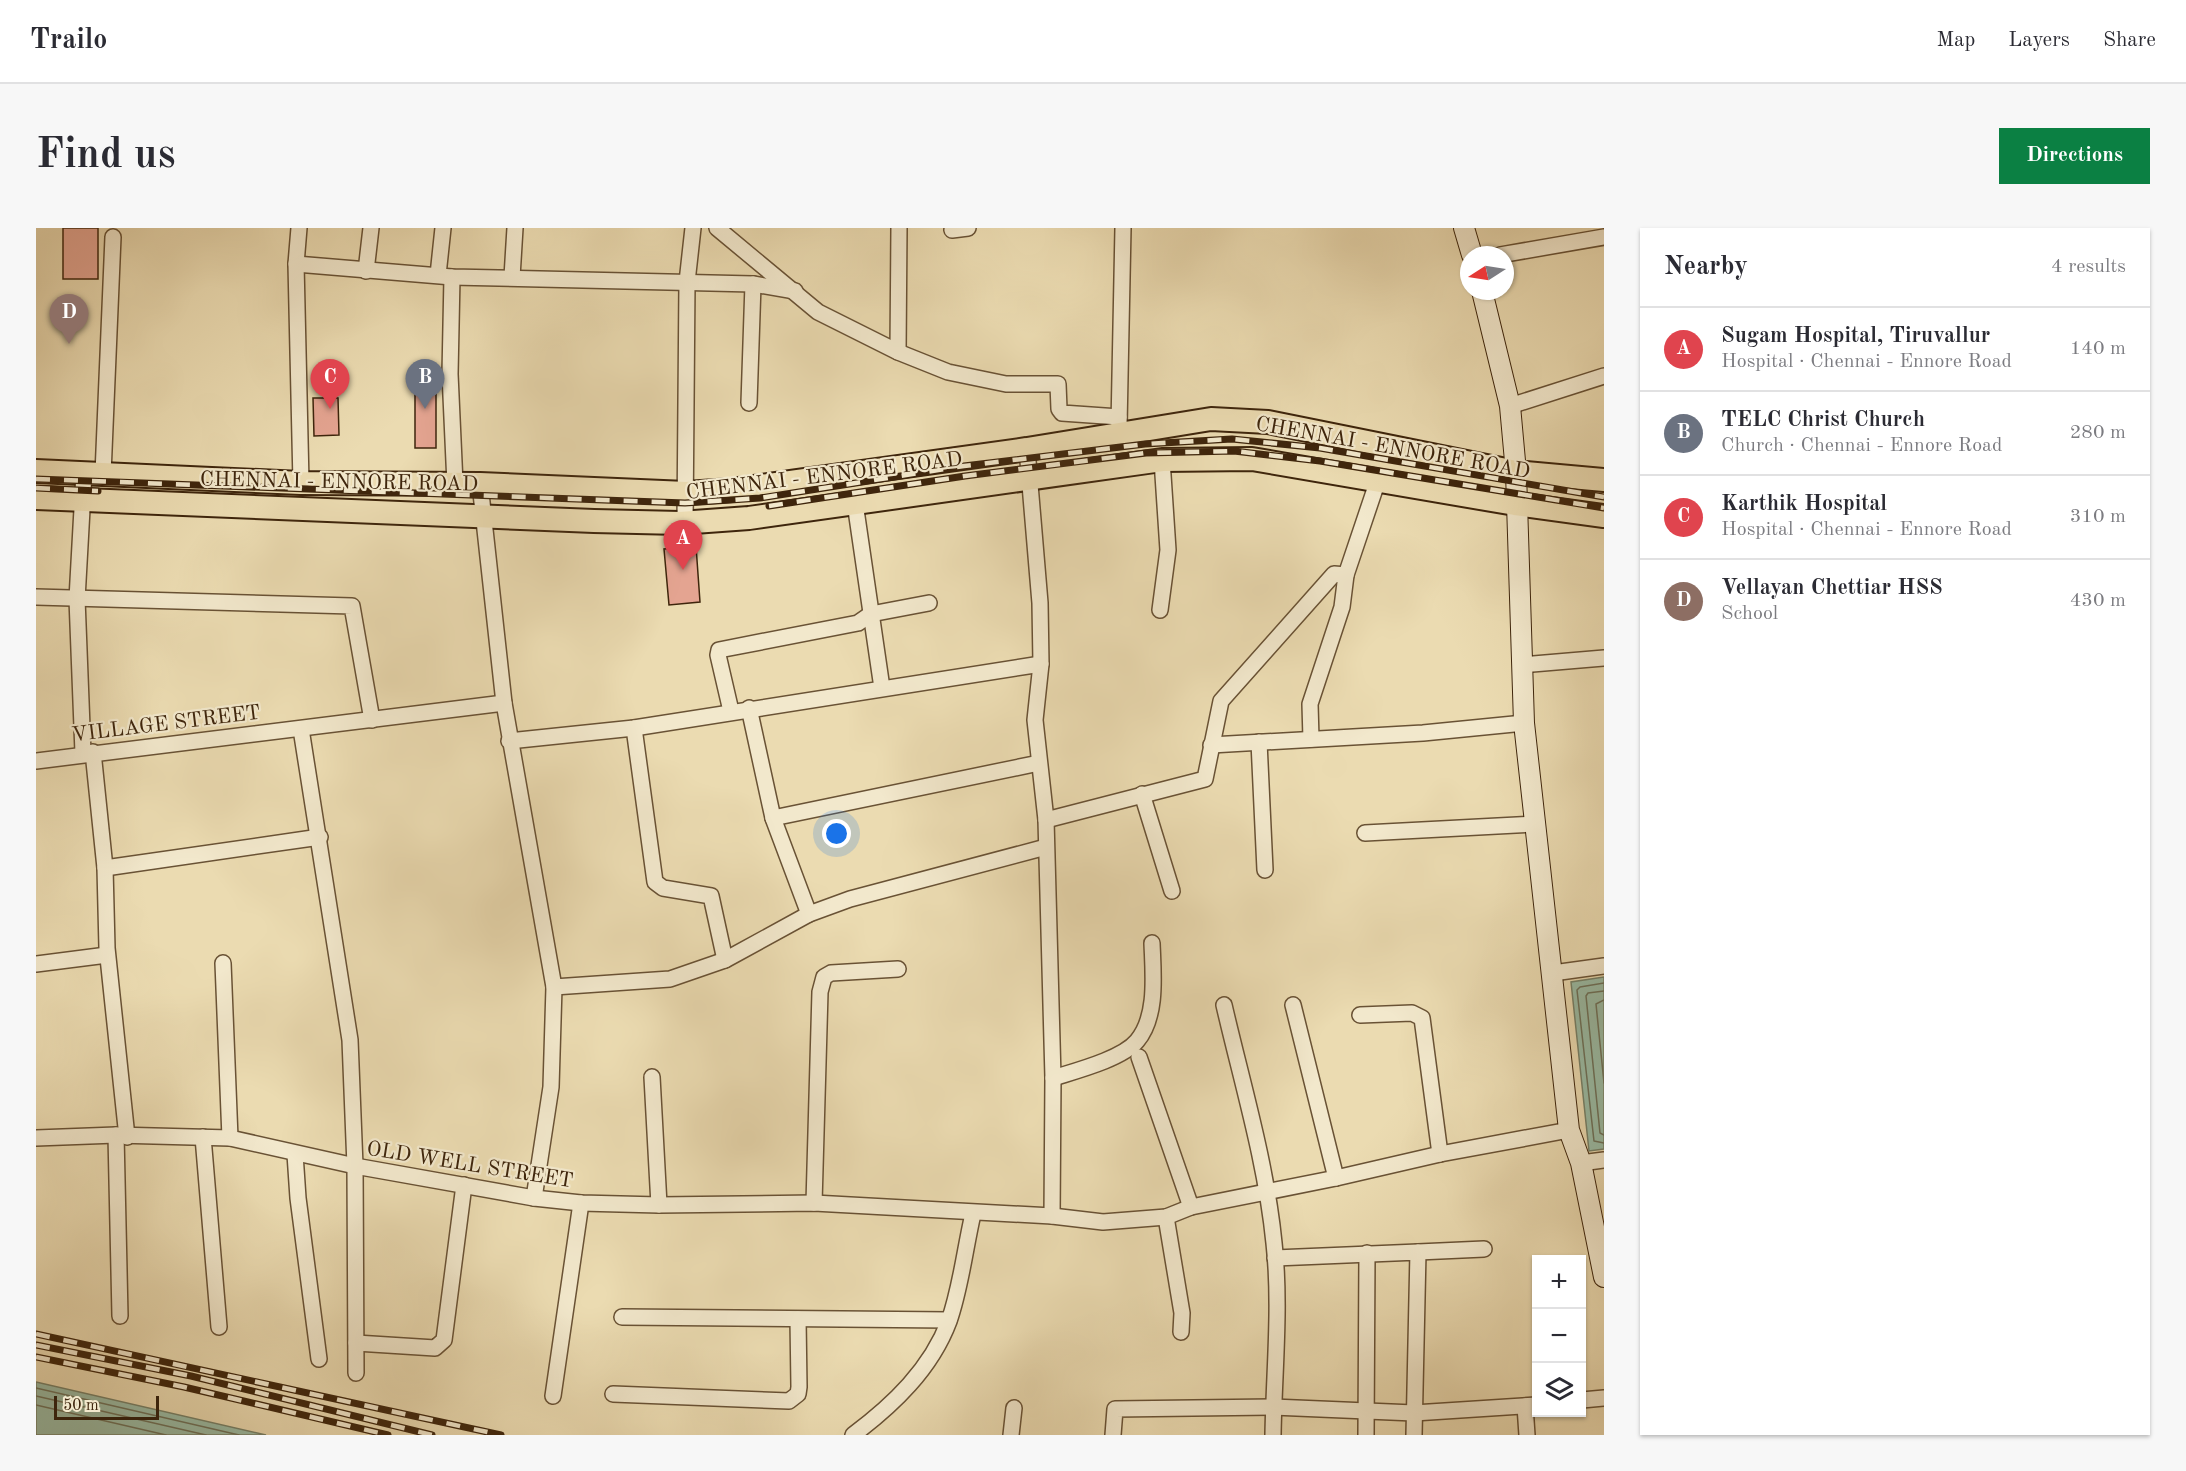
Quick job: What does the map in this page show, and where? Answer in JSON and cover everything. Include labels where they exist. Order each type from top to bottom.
[{"type":"main road","name":"CHENNAI - ENNORE ROAD","points":[[36,471],[301,483],[480,484],[686,493],[732,490],[1027,449],[1119,425],[1211,419],[1268,422],[1516,472],[1604,480]]},
{"type":"main road","name":"CHENNAI - ENNORE ROAD","points":[[36,498],[483,518],[685,523],[749,518],[1162,460],[1252,459],[1515,504],[1604,516]]},
{"type":"street","points":[[299,228],[296,264],[301,483]]},
{"type":"street","points":[[366,271],[371,228]]},
{"type":"street","points":[[443,228],[455,484]]},
{"type":"street","points":[[512,277],[515,228]]},
{"type":"street","points":[[685,523],[687,282],[693,228]]},
{"type":"street","points":[[717,228],[818,312],[898,352],[948,372],[1006,384],[1058,384],[1060,412],[1119,425],[1123,228]]},
{"type":"street","points":[[898,352],[899,228]]},
{"type":"street","points":[[952,230],[968,228]]},
{"type":"street","points":[[1469,229],[1471,246]]},
{"type":"street","points":[[113,237],[93,474],[80,499],[77,599],[88,753],[105,868],[107,955],[122,1136],[120,1316]]},
{"type":"street","points":[[1514,253],[1604,237]]},
{"type":"street","points":[[296,264],[445,276],[753,284],[795,291]]},
{"type":"street","points":[[749,403],[753,284]]},
{"type":"street","points":[[1484,300],[1510,406],[1516,472],[1515,504],[1524,723],[1569,1130],[1581,1163],[1604,1277]]},
{"type":"street","points":[[1510,406],[1604,376]]},
{"type":"street","points":[[1027,449],[1040,603],[1041,664],[1035,720],[1046,820],[1053,1078],[1053,1216]]},
{"type":"street","points":[[1160,610],[1168,550],[1162,460]]},
{"type":"street","points":[[1311,739],[1310,704],[1342,607],[1346,574],[1378,480]]},
{"type":"street","points":[[480,484],[509,741],[554,987],[550,1087],[534,1198]]},
{"type":"street","points":[[855,503],[882,688]]},
{"type":"street","points":[[1046,820],[1205,779],[1221,701],[1334,574],[1346,574]]},
{"type":"street","points":[[36,597],[352,606],[372,720]]},
{"type":"street","points":[[732,711],[718,655],[719,650],[858,622],[871,614],[930,603]]},
{"type":"street","points":[[1521,665],[1604,658]]},
{"type":"street","points":[[509,741],[634,728],[749,708],[1041,664]]},
{"type":"street","name":"VILLAGE STREET","points":[[36,761],[504,703]]},
{"type":"street","points":[[749,708],[773,818],[809,914]]},
{"type":"street","points":[[1211,745],[1423,733],[1524,723]]},
{"type":"street","points":[[634,728],[656,882],[663,888],[711,896],[725,960]]},
{"type":"street","points":[[301,729],[320,837],[350,1040],[355,1166],[356,1373]]},
{"type":"street","points":[[1259,742],[1265,870]]},
{"type":"street","points":[[773,818],[1039,763]]},
{"type":"street","points":[[1142,794],[1172,891]]},
{"type":"street","points":[[1365,833],[1535,824]]},
{"type":"street","points":[[105,868],[320,837]]},
{"type":"street","points":[[554,987],[670,979],[725,960],[809,914],[850,899],[1046,847]]},
{"type":"street","points":[[1053,1078],[1100,1062],[1136,1042],[1147,1021],[1151,1004],[1152,943]]},
{"type":"street","points":[[36,964],[107,955]]},
{"type":"street","points":[[223,963],[230,1138]]},
{"type":"street","points":[[1553,973],[1604,966]]},
{"type":"street","points":[[814,1203],[820,992],[824,977],[831,973],[898,969]]},
{"type":"street","points":[[1224,1005],[1268,1192],[1275,1258],[1273,1435]]},
{"type":"street","points":[[1293,1005],[1336,1178]]},
{"type":"street","points":[[1360,1015],[1412,1013],[1420,1015],[1440,1154]]},
{"type":"street","points":[[1139,1057],[1191,1207]]},
{"type":"street","points":[[652,1077],[659,1205]]},
{"type":"street","name":"OLD WELL STREET","points":[[36,1138],[122,1136],[230,1138],[355,1166],[534,1198],[581,1203],[659,1205],[814,1203],[973,1214],[1053,1216],[1103,1222],[1166,1217],[1191,1207],[1336,1178],[1440,1154],[1569,1130]]},
{"type":"street","points":[[203,1137],[219,1328]]},
{"type":"street","points":[[295,1154],[298,1198],[319,1359]]},
{"type":"street","points":[[1581,1163],[1604,1160]]},
{"type":"street","points":[[356,1343],[435,1348],[441,1346],[444,1340],[464,1185]]},
{"type":"street","points":[[553,1396],[581,1203]]},
{"type":"street","points":[[856,1435],[896,1402],[930,1358],[949,1320],[973,1214]]},
{"type":"street","points":[[1166,1217],[1182,1313],[1181,1332]]},
{"type":"street","points":[[1275,1258],[1484,1250]]},
{"type":"street","points":[[1414,1435],[1418,1252]]},
{"type":"street","points":[[1366,1435],[1367,1253]]},
{"type":"street","points":[[622,1317],[949,1320]]},
{"type":"street","points":[[613,1394],[789,1401],[798,1394],[799,1387],[798,1319]]},
{"type":"street","points":[[1586,1400],[1604,1398]]},
{"type":"street","points":[[1113,1435],[1115,1409],[1274,1407],[1414,1413],[1531,1406],[1527,1435]]},
{"type":"street","points":[[1011,1435],[1014,1408]]},
{"type":"water","points":[[1604,977],[1604,1149],[1589,1151],[1571,982]]},
{"type":"water","points":[[36,1382],[266,1435],[36,1435]]},
{"type":"building","points":[[63,228],[98,228],[98,279],[63,279]]},
{"type":"building","points":[[415,370],[436,370],[436,448],[415,448]]},
{"type":"building","points":[[313,398],[338,398],[339,435],[314,436]]},
{"type":"building","points":[[696,546],[700,602],[669,605],[664,549]]},
{"type":"railway","points":[[36,479],[685,503],[760,498],[964,466],[1145,444],[1232,439],[1320,448],[1604,497]]},
{"type":"railway","points":[[769,506],[965,476],[1146,453],[1234,451],[1320,461],[1604,508]]},
{"type":"railway","points":[[36,488],[98,491]]},
{"type":"railway","points":[[36,1334],[501,1435]]},
{"type":"railway","points":[[36,1345],[191,1376],[432,1435]]},
{"type":"railway","points":[[36,1357],[184,1387],[388,1435]]},
{"type":"place","name":"Vellayan Chettiar HSS","points":[[69,344]]},
{"type":"place","name":"Karthik Hospital","points":[[330,409]]},
{"type":"place","name":"TELC Christ Church","points":[[425,409]]},
{"type":"place","name":"Sugam Hospital, Tiruvallur","points":[[683,570]]}]
